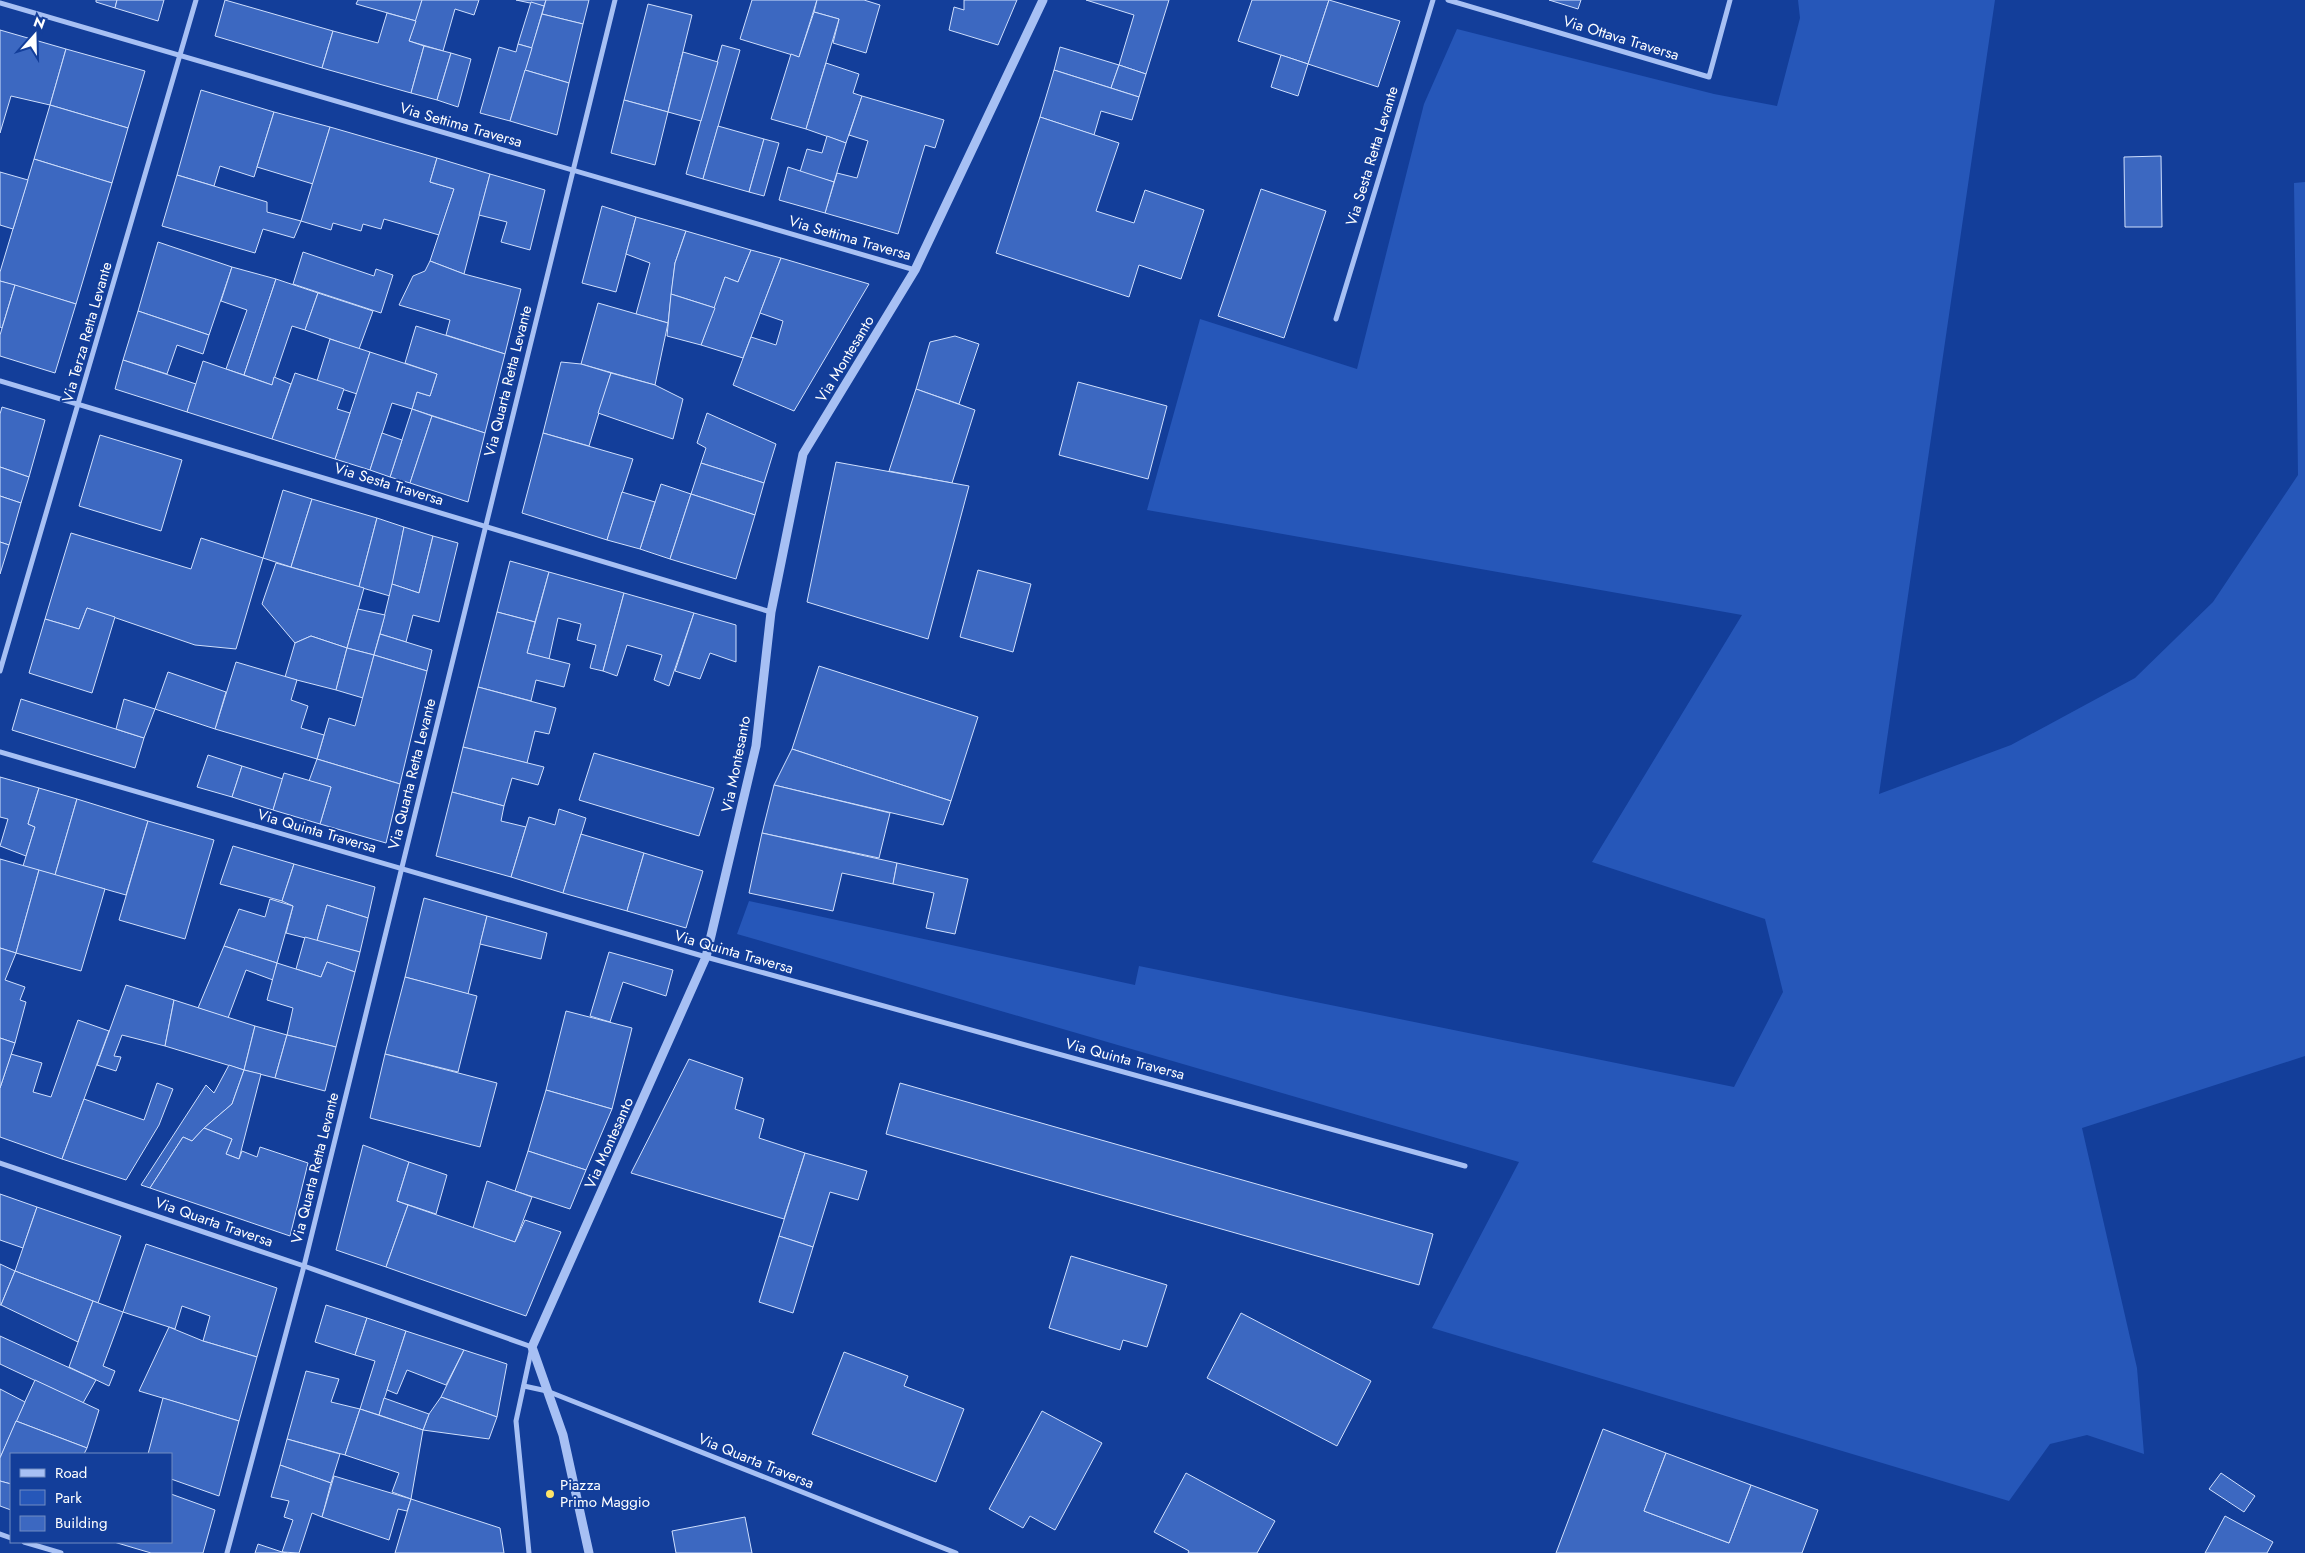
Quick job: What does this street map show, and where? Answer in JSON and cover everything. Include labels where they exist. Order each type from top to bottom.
[{"type":"street","name":"Via Terza Retta Levante","points":[[0,671],[196,0]]},
{"type":"street","name":"Via Quarta Retta Levante","points":[[227,1553],[304,1266],[615,0]]},
{"type":"street","name":"Via Montesanto","points":[[529,1553],[516,1421],[532,1347],[706,957],[756,746],[770,612],[803,454],[915,270],[1043,0]]},
{"type":"street","name":"Via Sesta Retta Levante","points":[[1336,319],[1433,0]]},
{"type":"street","name":"Via Ottava Traversa","points":[[1448,0],[1709,77],[1730,0]]},
{"type":"street","name":"Via Settima Traversa","points":[[0,3],[915,270]]},
{"type":"street","name":"Via Sesta Traversa","points":[[0,381],[770,612]]},
{"type":"street","name":"Via Quinta Traversa","points":[[0,752],[706,957],[1465,1166]]},
{"type":"street","name":"Via Quarta Traversa","points":[[0,1163],[304,1266],[532,1347]]},
{"type":"street","points":[[532,1347],[563,1435],[589,1553]]},
{"type":"street","name":"Via Quarta Traversa","points":[[524,1386],[547,1392],[956,1553]]},
{"type":"street","points":[[27,1543],[61,1553]]},
{"type":"green space","points":[[1798,0],[1995,0],[1879,794],[2011,745],[2135,678],[2213,602],[2298,475],[2294,183],[2305,182],[2305,1056],[2082,1128],[2137,1368],[2144,1454],[2087,1435],[2050,1444],[2009,1501],[1432,1328],[1519,1162],[737,934],[749,901],[1135,985],[1139,966],[1734,1087],[1783,992],[1765,919],[1592,862],[1742,615],[1147,510],[1200,319],[1357,369],[1424,104],[1457,29],[1714,94],[1777,106],[1800,18]]},
{"type":"building","points":[[96,0],[117,0],[115,8],[96,2]]},
{"type":"building","points":[[117,0],[164,0],[158,21],[115,8]]},
{"type":"building","points":[[225,0],[333,31],[322,68],[215,36]]},
{"type":"building","points":[[358,0],[422,0],[416,21],[356,4]]},
{"type":"building","points":[[422,0],[479,0],[474,15],[455,9],[443,51],[409,41]]},
{"type":"building","points":[[516,0],[546,0],[544,6]]},
{"type":"building","points":[[546,0],[589,0],[583,24],[542,14]]},
{"type":"building","points":[[752,0],[817,0],[799,57],[740,39]]},
{"type":"building","points":[[817,0],[864,0],[880,5],[866,53],[833,43],[839,19],[814,12]]},
{"type":"building","points":[[964,0],[1017,0],[998,45],[949,30],[954,7],[964,10]]},
{"type":"building","points":[[1086,0],[1169,0],[1146,74],[1119,65],[1134,15]]},
{"type":"building","points":[[1252,0],[1329,0],[1308,64],[1238,41]]},
{"type":"building","points":[[1329,0],[1400,21],[1378,87],[1308,64]]},
{"type":"building","points":[[1549,0],[1581,0],[1578,9]]},
{"type":"building","points":[[531,2],[544,6],[532,48],[518,44]]},
{"type":"building","points":[[648,4],[692,15],[668,112],[624,100]]},
{"type":"building","points":[[814,12],[839,19],[806,129],[771,119],[791,54],[799,57]]},
{"type":"building","points":[[387,13],[416,21],[409,41],[424,46],[411,93],[322,68],[333,31],[378,43]]},
{"type":"building","points":[[542,14],[583,24],[569,83],[525,70]]},
{"type":"building","points":[[0,30],[66,49],[50,105],[11,96],[0,133]]},
{"type":"building","points":[[518,44],[532,48],[510,121],[480,113],[499,47],[516,52]]},
{"type":"building","points":[[722,45],[740,50],[703,179],[686,174]]},
{"type":"building","points":[[424,46],[451,53],[437,100],[411,93]]},
{"type":"building","points":[[1060,47],[1119,65],[1111,88],[1054,70]]},
{"type":"building","points":[[66,49],[145,71],[128,128],[50,105]]},
{"type":"building","points":[[683,52],[718,62],[701,121],[668,112]]},
{"type":"building","points":[[451,53],[471,59],[458,107],[437,100]]},
{"type":"building","points":[[1281,55],[1308,64],[1298,96],[1271,87]]},
{"type":"building","points":[[826,63],[859,74],[853,93],[862,96],[846,143],[806,129]]},
{"type":"building","points":[[1119,65],[1146,74],[1139,97],[1111,88]]},
{"type":"building","points":[[525,70],[569,83],[557,135],[510,121]]},
{"type":"building","points":[[1054,70],[1139,97],[1132,120],[1101,111],[1094,135],[1040,117]]},
{"type":"building","points":[[201,90],[274,112],[254,177],[220,166],[214,186],[177,175]]},
{"type":"building","points":[[862,96],[944,120],[935,148],[925,145],[898,234],[825,213],[837,173],[857,178],[868,141],[849,135]]},
{"type":"building","points":[[624,100],[668,112],[655,165],[611,153]]},
{"type":"building","points":[[50,105],[128,128],[112,183],[34,159]]},
{"type":"building","points":[[274,112],[330,127],[313,184],[257,167]]},
{"type":"building","points":[[1040,117],[1119,143],[1096,211],[1134,223],[1145,190],[1204,210],[1181,279],[1139,265],[1129,297],[996,253]]},
{"type":"building","points":[[718,126],[764,139],[749,192],[703,179]]},
{"type":"building","points":[[330,127],[437,158],[430,182],[454,189],[439,235],[384,219],[381,229],[363,224],[361,231],[333,223],[331,230],[301,221]]},
{"type":"building","points":[[827,136],[846,143],[834,182],[800,172],[807,149],[822,153]]},
{"type":"building","points":[[764,139],[779,143],[764,196],[749,192]]},
{"type":"building","points":[[2161,156],[2162,227],[2125,227],[2124,157]]},
{"type":"building","points":[[437,158],[490,174],[464,274],[430,261],[454,189],[430,182]]},
{"type":"building","points":[[34,159],[112,183],[76,304],[0,281],[0,272]]},
{"type":"building","points":[[788,167],[834,182],[825,213],[779,200]]},
{"type":"building","points":[[0,172],[28,180],[13,229],[0,225]]},
{"type":"building","points":[[490,174],[545,190],[530,250],[501,242],[507,222],[479,215]]},
{"type":"building","points":[[177,175],[267,202],[267,212],[301,221],[294,238],[263,229],[255,253],[162,226]]},
{"type":"building","points":[[1261,189],[1326,211],[1284,338],[1218,316]]},
{"type":"building","points":[[602,206],[636,217],[616,292],[582,283]]},
{"type":"building","points":[[636,217],[686,231],[675,263],[668,323],[636,314],[650,263],[626,254]]},
{"type":"building","points":[[686,231],[751,250],[738,282],[725,277],[715,308],[671,294],[675,263]]},
{"type":"building","points":[[158,242],[232,267],[209,335],[138,311]]},
{"type":"building","points":[[751,250],[781,258],[743,358],[701,345],[725,277],[738,282]]},
{"type":"building","points":[[303,252],[374,276],[376,269],[393,275],[381,313],[293,284]]},
{"type":"building","points":[[781,258],[869,284],[794,411],[733,385],[751,337],[776,345],[783,321],[760,313]]},
{"type":"building","points":[[430,261],[464,274],[521,289],[505,354],[446,335],[450,320],[399,305],[413,276],[425,271]]},
{"type":"building","points":[[232,267],[276,279],[244,375],[226,369],[247,310],[221,301]]},
{"type":"building","points":[[276,279],[318,293],[305,330],[292,326],[272,385],[244,375]]},
{"type":"building","points":[[0,281],[15,285],[2,328],[0,327]]},
{"type":"building","points":[[15,285],[76,304],[55,373],[0,356],[0,335]]},
{"type":"building","points":[[318,293],[373,311],[359,349],[305,330]]},
{"type":"building","points":[[671,294],[715,308],[701,345],[667,336]]},
{"type":"building","points":[[598,303],[668,323],[655,385],[581,364]]},
{"type":"building","points":[[138,311],[209,335],[203,354],[177,345],[167,374],[123,360]]},
{"type":"building","points":[[416,326],[505,354],[485,433],[412,409],[417,392],[430,396],[437,374],[405,363]]},
{"type":"building","points":[[955,336],[979,344],[959,404],[916,389],[930,342]]},
{"type":"building","points":[[330,339],[370,352],[357,394],[317,381]]},
{"type":"building","points":[[370,352],[437,374],[430,396],[417,392],[412,409],[392,403],[370,470],[335,459]]},
{"type":"building","points":[[123,360],[196,384],[187,412],[115,389]]},
{"type":"building","points":[[203,361],[272,385],[274,377],[291,384],[272,439],[187,412]]},
{"type":"building","points":[[561,362],[581,364],[611,373],[589,446],[543,433]]},
{"type":"building","points":[[295,373],[344,389],[337,409],[350,413],[335,459],[272,439]]},
{"type":"building","points":[[611,373],[655,385],[683,399],[673,439],[598,413]]},
{"type":"building","points":[[1078,382],[1167,406],[1148,479],[1059,455]]},
{"type":"building","points":[[916,389],[975,410],[952,483],[889,471]]},
{"type":"building","points":[[2,407],[45,420],[29,477],[0,467],[0,414]]},
{"type":"building","points":[[412,409],[432,416],[410,483],[390,477]]},
{"type":"building","points":[[707,413],[776,444],[764,483],[701,463],[706,448],[697,443]]},
{"type":"building","points":[[432,416],[485,433],[468,502],[410,483]]},
{"type":"building","points":[[382,433],[402,440],[390,477],[370,470]]},
{"type":"building","points":[[543,433],[633,459],[607,540],[522,513]]},
{"type":"building","points":[[100,435],[182,460],[161,531],[79,506]]},
{"type":"building","points":[[836,462],[969,486],[928,639],[807,602]]},
{"type":"building","points":[[701,463],[764,483],[755,515],[691,494]]},
{"type":"building","points":[[0,467],[29,477],[21,503],[0,496]]},
{"type":"building","points":[[661,484],[691,494],[670,559],[640,549]]},
{"type":"building","points":[[283,490],[312,499],[291,567],[263,558]]},
{"type":"building","points":[[622,492],[655,502],[640,549],[607,540]]},
{"type":"building","points":[[691,494],[755,515],[736,579],[670,559]]},
{"type":"building","points":[[0,496],[21,503],[9,545],[0,542]]},
{"type":"building","points":[[312,499],[377,518],[359,587],[291,567]]},
{"type":"building","points":[[377,518],[404,527],[390,596],[359,587]]},
{"type":"building","points":[[404,527],[433,536],[419,593],[392,584]]},
{"type":"building","points":[[71,533],[191,569],[201,538],[263,558],[236,649],[195,645],[87,608],[79,629],[45,619]]},
{"type":"building","points":[[433,536],[458,543],[439,622],[413,615],[406,642],[380,634],[392,584],[419,593]]},
{"type":"building","points":[[0,542],[9,545],[0,574]]},
{"type":"building","points":[[510,561],[549,572],[535,622],[497,612]]},
{"type":"building","points":[[276,563],[364,588],[347,648],[311,636],[295,643],[262,604]]},
{"type":"building","points":[[978,570],[1031,584],[1013,652],[960,637]]},
{"type":"building","points":[[549,572],[624,593],[603,671],[590,668],[596,645],[577,640],[581,624],[558,618],[549,659],[527,653]]},
{"type":"building","points":[[624,593],[694,613],[669,686],[654,680],[662,655],[627,645],[617,676],[603,671]]},
{"type":"building","points":[[87,608],[115,617],[92,693],[29,673],[45,619],[79,629]]},
{"type":"building","points":[[358,609],[385,615],[374,655],[347,648]]},
{"type":"building","points":[[497,612],[535,622],[527,653],[570,664],[564,687],[536,680],[531,701],[478,687]]},
{"type":"building","points":[[694,613],[736,625],[736,662],[710,653],[700,679],[675,671]]},
{"type":"building","points":[[380,634],[432,650],[427,671],[374,655]]},
{"type":"building","points":[[311,636],[347,648],[336,690],[285,677],[295,643]]},
{"type":"building","points":[[347,648],[374,655],[363,698],[336,690]]},
{"type":"building","points":[[374,655],[427,671],[400,784],[317,759],[329,718],[355,726]]},
{"type":"building","points":[[236,662],[297,680],[291,700],[308,706],[301,728],[324,735],[317,759],[215,729]]},
{"type":"building","points":[[819,666],[978,717],[951,801],[792,749]]},
{"type":"building","points":[[168,672],[226,692],[215,729],[155,709]]},
{"type":"building","points":[[478,687],[556,708],[549,734],[535,731],[527,763],[463,747]]},
{"type":"building","points":[[21,699],[144,738],[135,768],[12,730]]},
{"type":"building","points":[[124,699],[155,709],[144,738],[116,729]]},
{"type":"building","points":[[463,747],[544,767],[538,785],[512,778],[504,806],[452,792]]},
{"type":"building","points":[[792,749],[951,801],[943,825],[774,785]]},
{"type":"building","points":[[594,753],[714,788],[699,836],[579,800]]},
{"type":"building","points":[[208,755],[242,766],[232,797],[197,787]]},
{"type":"building","points":[[317,759],[400,784],[386,843],[320,824],[331,787],[309,781]]},
{"type":"building","points":[[242,766],[283,779],[273,810],[232,797]]},
{"type":"building","points":[[284,773],[331,787],[320,824],[273,810]]},
{"type":"building","points":[[0,777],[39,788],[28,824],[35,827],[26,856],[0,846],[8,819],[0,817]]},
{"type":"building","points":[[774,785],[890,813],[879,858],[762,833]]},
{"type":"building","points":[[39,788],[77,799],[55,875],[23,866],[35,827],[28,824]]},
{"type":"building","points":[[452,792],[504,806],[501,821],[526,827],[511,877],[436,856]]},
{"type":"building","points":[[77,799],[148,821],[126,895],[55,875]]},
{"type":"building","points":[[559,809],[586,818],[563,893],[511,877],[529,817],[555,825]]},
{"type":"building","points":[[148,821],[214,840],[185,939],[119,920]]},
{"type":"building","points":[[762,833],[897,863],[893,884],[842,873],[833,911],[749,893]]},
{"type":"building","points":[[581,834],[644,853],[627,911],[563,893]]},
{"type":"building","points":[[233,846],[294,864],[282,901],[220,884]]},
{"type":"building","points":[[644,853],[703,871],[686,928],[627,911]]},
{"type":"building","points":[[0,859],[39,870],[16,953],[0,948]]},
{"type":"building","points":[[897,863],[968,879],[955,934],[926,928],[934,893],[893,884]]},
{"type":"building","points":[[294,864],[375,887],[368,918],[327,905],[317,941],[286,933],[293,906],[282,901]]},
{"type":"building","points":[[39,870],[105,889],[81,971],[16,953]]},
{"type":"building","points":[[424,898],[487,916],[468,994],[405,977]]},
{"type":"building","points":[[270,899],[293,906],[277,963],[224,946],[239,909],[265,917]]},
{"type":"building","points":[[327,905],[368,918],[360,952],[317,941]]},
{"type":"building","points":[[487,916],[547,933],[541,959],[480,944]]},
{"type":"building","points":[[305,937],[360,952],[355,972],[327,962],[321,977],[296,969]]},
{"type":"building","points":[[224,946],[277,963],[273,980],[246,970],[228,1018],[198,1008]]},
{"type":"building","points":[[0,948],[16,953],[5,980],[25,987],[20,1000],[26,1002],[15,1043],[0,1038]]},
{"type":"building","points":[[609,952],[673,970],[666,996],[623,982],[610,1022],[590,1016]]},
{"type":"building","points":[[327,962],[355,972],[336,1047],[287,1035],[293,1008],[267,1000],[277,963],[321,977]]},
{"type":"building","points":[[405,977],[477,996],[458,1072],[385,1054]]},
{"type":"building","points":[[126,985],[174,1000],[165,1046],[122,1035],[114,1056],[121,1057],[116,1071],[97,1065]]},
{"type":"building","points":[[174,1000],[255,1026],[244,1070],[165,1046]]},
{"type":"building","points":[[566,1011],[632,1028],[612,1109],[546,1090]]},
{"type":"building","points":[[78,1020],[109,1031],[62,1159],[0,1137],[0,1088],[11,1054],[42,1063],[33,1092],[51,1097]]},
{"type":"building","points":[[255,1026],[287,1035],[275,1078],[244,1070]]},
{"type":"building","points":[[287,1035],[336,1047],[325,1091],[275,1078]]},
{"type":"building","points":[[0,1038],[15,1043],[0,1088]]},
{"type":"building","points":[[385,1054],[497,1083],[480,1147],[370,1118]]},
{"type":"building","points":[[689,1059],[743,1078],[735,1109],[764,1119],[759,1138],[805,1153],[784,1219],[631,1173]]},
{"type":"building","points":[[229,1065],[244,1070],[232,1104],[192,1141],[183,1137],[150,1188],[141,1185],[206,1085],[214,1093]]},
{"type":"building","points":[[244,1070],[261,1074],[239,1159],[226,1154],[232,1139],[204,1128],[232,1104]]},
{"type":"building","points":[[157,1083],[173,1089],[159,1125],[126,1180],[62,1159],[84,1099],[144,1120]]},
{"type":"building","points":[[900,1083],[1433,1234],[1419,1285],[886,1134]]},
{"type":"building","points":[[546,1090],[612,1109],[586,1170],[528,1151]]},
{"type":"building","points":[[204,1128],[232,1139],[226,1154],[239,1159],[242,1151],[257,1157],[260,1147],[308,1163],[290,1236],[150,1188],[183,1137],[192,1141]]},
{"type":"building","points":[[363,1145],[409,1162],[397,1201],[408,1205],[386,1267],[336,1250]]},
{"type":"building","points":[[528,1151],[586,1170],[570,1209],[515,1191]]},
{"type":"building","points":[[805,1153],[867,1171],[858,1200],[830,1192],[813,1247],[779,1236]]},
{"type":"building","points":[[409,1162],[447,1175],[436,1214],[397,1201]]},
{"type":"building","points":[[487,1181],[532,1197],[515,1242],[473,1228]]},
{"type":"building","points":[[0,1194],[37,1207],[23,1248],[0,1240]]},
{"type":"building","points":[[408,1205],[515,1242],[525,1220],[561,1232],[526,1316],[386,1267]]},
{"type":"building","points":[[37,1207],[121,1236],[98,1303],[15,1271]]},
{"type":"building","points":[[779,1236],[813,1247],[793,1313],[759,1302]]},
{"type":"building","points":[[146,1244],[277,1288],[257,1357],[203,1341],[210,1316],[182,1306],[175,1329],[123,1312]]},
{"type":"building","points":[[1071,1256],[1167,1285],[1147,1347],[1123,1340],[1120,1350],[1049,1328]]},
{"type":"building","points":[[0,1264],[15,1271],[1,1305],[0,1305]]},
{"type":"building","points":[[15,1271],[93,1301],[78,1342],[1,1305]]},
{"type":"building","points":[[93,1301],[123,1312],[103,1366],[115,1371],[109,1386],[69,1367]]},
{"type":"building","points":[[326,1305],[367,1318],[355,1355],[315,1342]]},
{"type":"building","points":[[1241,1313],[1371,1381],[1337,1446],[1207,1378]]},
{"type":"building","points":[[367,1318],[406,1331],[379,1415],[360,1409],[375,1361],[355,1355]]},
{"type":"building","points":[[169,1327],[203,1341],[257,1357],[239,1421],[139,1391]]},
{"type":"building","points":[[406,1331],[464,1350],[446,1385],[407,1370],[397,1394],[387,1390]]},
{"type":"building","points":[[0,1336],[96,1380],[83,1403],[0,1364]]},
{"type":"building","points":[[464,1350],[507,1364],[497,1417],[441,1397]]},
{"type":"building","points":[[844,1352],[908,1376],[904,1386],[964,1409],[936,1482],[812,1434]]},
{"type":"building","points":[[306,1371],[339,1379],[331,1402],[360,1409],[345,1455],[287,1439]]},
{"type":"building","points":[[35,1380],[99,1410],[87,1448],[16,1421]]},
{"type":"building","points":[[0,1389],[25,1402],[0,1458]]},
{"type":"building","points":[[441,1397],[497,1417],[489,1439],[423,1430],[429,1414]]},
{"type":"building","points":[[163,1398],[239,1421],[219,1496],[172,1479],[172,1453],[148,1453]]},
{"type":"building","points":[[384,1398],[429,1414],[423,1430],[379,1415]]},
{"type":"building","points":[[360,1409],[423,1430],[411,1499],[392,1492],[399,1473],[345,1455]]},
{"type":"building","points":[[1042,1411],[1102,1443],[1055,1530],[1030,1516],[1023,1528],[989,1509]]},
{"type":"building","points":[[16,1421],[87,1448],[84,1453],[10,1453],[10,1484],[0,1481],[0,1458]]},
{"type":"building","points":[[1603,1429],[1666,1453],[1644,1511],[1729,1543],[1751,1485],[1818,1510],[1802,1553],[1556,1553]]},
{"type":"building","points":[[287,1439],[340,1454],[331,1483],[280,1465]]},
{"type":"building","points":[[1666,1453],[1751,1485],[1729,1543],[1644,1511]]},
{"type":"building","points":[[280,1465],[331,1483],[322,1517],[312,1513],[299,1553],[282,1552],[293,1520],[284,1517],[289,1501],[271,1497]]},
{"type":"building","points":[[1186,1473],[1275,1521],[1257,1553],[1188,1553],[1189,1551],[1154,1532]]},
{"type":"building","points":[[2221,1473],[2255,1496],[2244,1512],[2209,1489]]},
{"type":"building","points":[[334,1476],[411,1499],[407,1511],[398,1509],[389,1540],[322,1517]]},
{"type":"building","points":[[0,1481],[10,1484],[10,1510],[0,1506]]},
{"type":"building","points":[[172,1494],[215,1510],[203,1553],[151,1553],[117,1543],[172,1543]]},
{"type":"building","points":[[411,1499],[500,1528],[504,1553],[395,1553]]},
{"type":"building","points":[[2225,1516],[2273,1542],[2267,1553],[2205,1553]]},
{"type":"building","points":[[745,1517],[752,1553],[676,1553],[672,1531]]},
{"type":"building","points":[[258,1544],[282,1552],[287,1553],[255,1553]]},
{"type":"place","name":"Piazza Primo Maggio","points":[[550,1494]]}]
